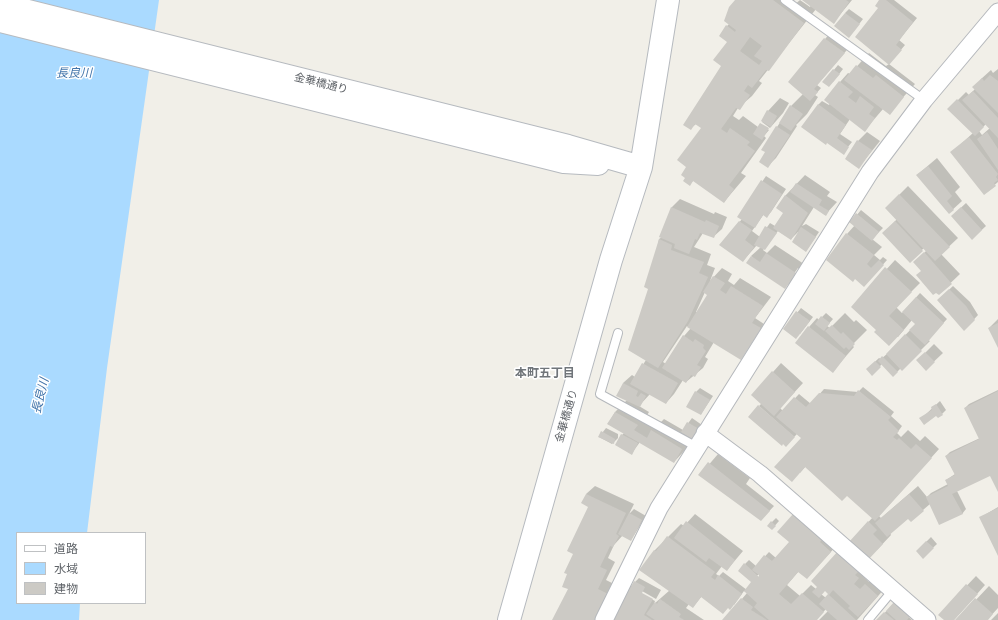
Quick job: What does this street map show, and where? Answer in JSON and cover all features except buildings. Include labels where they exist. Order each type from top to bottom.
[{"type":"street","points":[[642,167],[668,0]]},
{"type":"street","name":"金華橋通り","points":[[0,4],[566,154]]},
{"type":"street","points":[[604,620],[659,508],[870,172],[924,100],[998,12]]},
{"type":"street","name":"金華橋通り","points":[[0,21],[566,154],[642,167],[611,260],[509,620]]},
{"type":"street","points":[[701,440],[760,474],[927,620]]},
{"type":"lane","points":[[785,0],[924,100]]},
{"type":"lane","points":[[618,333],[600,394],[701,440]]},
{"type":"lane","points":[[868,620],[894,590]]},
{"type":"water","name":"長良川","points":[[0,0],[159,0],[107,368],[87,532],[16,532],[16,604],[80,604],[79,620],[0,620]]},
{"type":"district","name":"本町五丁目","points":[[545,374]]}]
